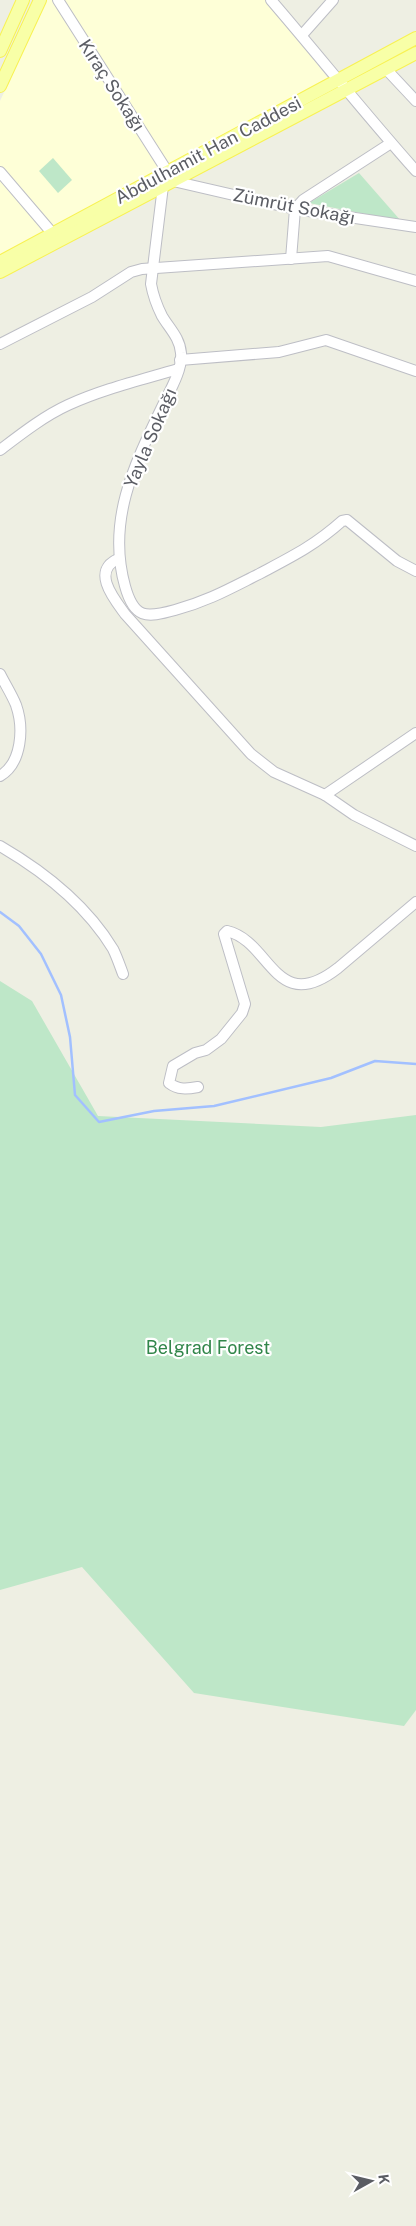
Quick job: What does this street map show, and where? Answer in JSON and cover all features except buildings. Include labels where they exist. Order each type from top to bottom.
[{"type":"main road","points":[[0,51],[23,0]]},
{"type":"main road","points":[[0,86],[40,0]]},
{"type":"main road","name":"Abdulhamit Han Caddesi","points":[[0,262],[167,179],[337,80],[416,38]]},
{"type":"main road","points":[[0,272],[167,179],[416,53]]},
{"type":"street","name":"Kıraç Sokağı","points":[[58,0],[167,179]]},
{"type":"street","points":[[271,0],[416,171]]},
{"type":"street","points":[[302,35],[333,0]]},
{"type":"street","points":[[386,69],[416,101]]},
{"type":"street","points":[[291,259],[295,209],[303,200],[391,143]]},
{"type":"street","points":[[0,172],[53,234]]},
{"type":"street","name":"Zümrüt Sokağı","points":[[167,179],[295,209],[416,227]]},
{"type":"street","points":[[167,179],[152,269],[153,293],[163,317],[169,323],[178,342],[181,354],[179,365]]},
{"type":"street","points":[[0,344],[92,297],[131,272],[142,269],[328,256],[416,281]]},
{"type":"street","points":[[0,450],[17,437],[67,406],[179,365],[279,352],[326,340],[416,371]]},
{"type":"street","name":"Yayla Sokağı","points":[[179,365],[175,379],[138,457],[126,492],[119,523],[118,559],[128,598],[139,613],[153,616],[205,602],[311,547],[342,521],[347,520],[398,561],[416,571]]},
{"type":"street","points":[[118,559],[113,561],[106,571],[105,584],[107,590],[125,614],[251,754],[274,772],[325,795],[354,815],[416,846]]},
{"type":"street","points":[[0,674],[16,706],[20,744],[8,771],[0,776]]},
{"type":"street","points":[[325,795],[416,733]]},
{"type":"street","points":[[0,846],[45,875],[71,899],[114,951],[123,974]]},
{"type":"street","points":[[198,1087],[187,1089],[175,1088],[169,1083],[173,1066],[195,1052],[206,1050],[221,1039],[242,1013],[245,1004],[224,934],[227,931],[241,937],[272,970],[287,982],[315,983],[325,979],[416,902]]},
{"type":"shaded area","points":[[47,0],[269,0],[328,78],[0,257],[0,101]]},
{"type":"green space","points":[[53,158],[72,180],[58,193],[39,171]]},
{"type":"green space","points":[[359,173],[401,221],[309,203]]},
{"type":"green space","name":"Belgrad Forest","points":[[0,981],[32,1001],[98,1116],[321,1127],[416,1115],[416,1710],[404,1726],[194,1693],[82,1567],[0,1590]]},
{"type":"waterway","points":[[0,912],[19,926],[41,954],[61,995],[70,1037],[75,1095],[99,1122],[154,1111],[214,1106],[331,1078],[375,1061],[416,1064]]}]
